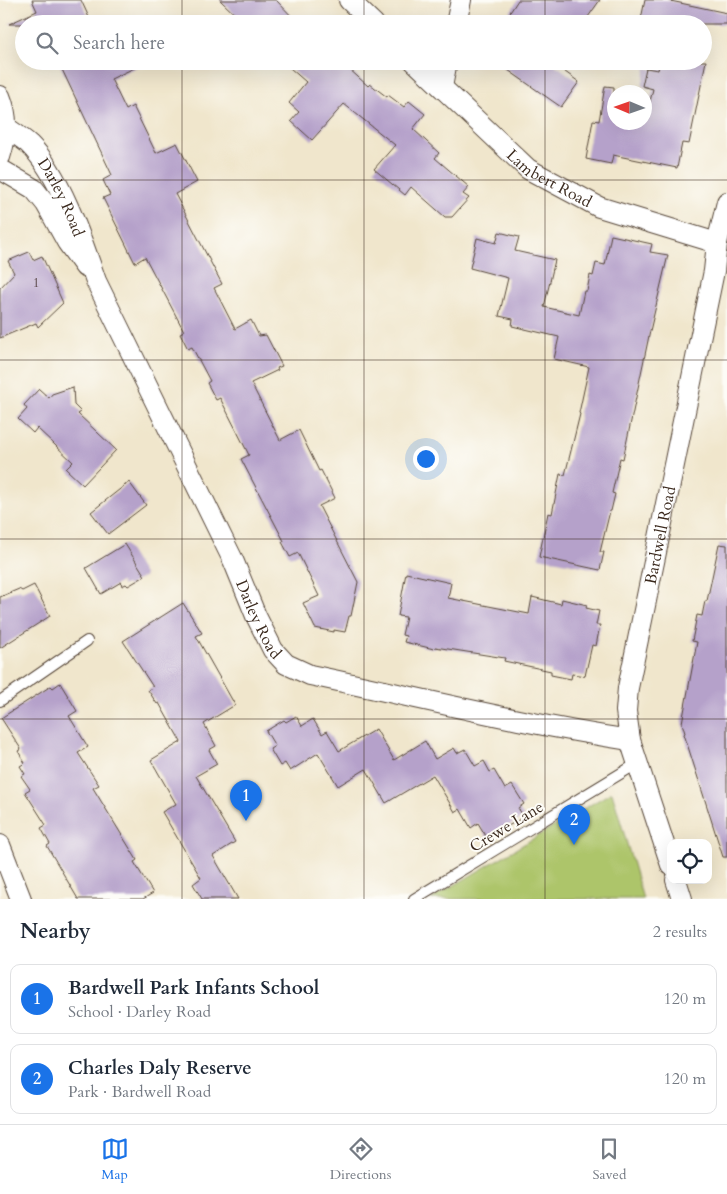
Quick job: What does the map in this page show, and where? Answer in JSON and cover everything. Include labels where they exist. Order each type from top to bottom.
[{"type":"street","points":[[349,0],[365,15]]},
{"type":"street","points":[[458,15],[461,0]]},
{"type":"street","name":"Lambert Road","points":[[424,70],[528,169],[600,207],[717,243]]},
{"type":"street","points":[[442,87],[445,70]]},
{"type":"street","points":[[0,96],[4,105],[7,128],[0,157]]},
{"type":"street","name":"Darley Road","points":[[7,128],[29,144],[49,171],[80,233],[96,280],[233,560],[260,624],[273,650],[286,664],[310,675],[514,718],[630,740]]},
{"type":"street","name":"Darley Road","points":[[0,169],[34,189],[46,204],[67,242],[96,280]]},
{"type":"street","name":"Bardwell Road","points":[[667,853],[630,740],[626,711],[628,688],[720,272],[717,243],[727,202]]},
{"type":"street","points":[[0,845],[21,899]]},
{"type":"street","points":[[677,884],[682,899]]},
{"type":"lane","points":[[0,700],[87,642]]},
{"type":"lane","name":"Crewe Lane","points":[[414,899],[638,763]]},
{"type":"green space","points":[[612,792],[643,899],[431,899]]},
{"type":"building","points":[[32,0],[81,0],[88,15],[28,15],[37,11]]},
{"type":"building","points":[[220,0],[276,0],[290,15],[236,15]]},
{"type":"building","points":[[518,0],[600,0],[589,15],[508,15]]},
{"type":"building","points":[[645,0],[666,0],[727,13],[727,24],[712,24],[712,15],[642,15]]},
{"type":"building","points":[[62,70],[130,70],[111,79],[126,110],[133,106],[156,153],[177,143],[197,182],[175,194],[222,284],[214,288],[235,329],[251,320],[259,336],[266,335],[282,366],[277,368],[278,370],[251,383],[280,440],[299,430],[319,471],[321,470],[335,498],[319,506],[358,582],[351,616],[349,616],[345,632],[315,628],[303,603],[319,596],[298,553],[290,557],[282,542],[284,541],[241,459],[249,455],[220,398],[216,400],[207,383],[210,381],[192,347],[188,349],[180,333],[184,331],[145,257],[135,263],[103,198],[110,195],[103,180],[112,175]]},
{"type":"building","points":[[292,70],[350,70],[368,86],[370,84],[404,107],[409,101],[425,114],[413,129],[439,153],[435,158],[469,187],[463,194],[469,198],[452,217],[445,217],[411,187],[405,195],[374,169],[395,145],[344,104],[312,140],[291,121],[299,112],[289,103],[306,82]]},
{"type":"building","points":[[508,70],[562,70],[579,82],[561,107]]},
{"type":"building","points":[[646,70],[704,70],[689,144],[682,143],[677,168],[613,155],[611,164],[586,159],[593,120],[599,121],[605,86],[607,86],[607,130],[652,130],[652,85],[642,85]]},
{"type":"building","points":[[499,232],[519,237],[515,251],[555,260],[544,307],[579,315],[584,291],[587,291],[590,275],[593,276],[596,263],[605,265],[611,235],[652,244],[650,252],[668,255],[623,459],[620,458],[612,493],[615,494],[600,552],[604,552],[600,570],[539,557],[548,513],[552,514],[560,474],[565,475],[589,367],[554,359],[559,337],[512,326],[513,319],[499,316],[508,278],[470,268],[477,238],[496,243]]},
{"type":"building","points":[[29,252],[33,260],[42,256],[63,303],[38,327],[36,323],[0,338],[0,288],[14,273],[8,261]]},
{"type":"building","points":[[73,387],[74,405],[81,412],[78,414],[116,450],[83,485],[66,469],[73,462],[37,428],[33,433],[18,419],[27,409],[24,405],[39,389],[49,398],[52,394]]},
{"type":"building","points":[[129,482],[146,505],[108,534],[91,512]]},
{"type":"building","points":[[125,544],[145,576],[128,586],[126,584],[122,586],[121,582],[101,594],[86,568]]},
{"type":"building","points":[[719,544],[727,545],[727,857],[723,857],[682,723],[697,642],[692,641],[697,615],[702,616],[705,601],[707,601]]},
{"type":"building","points":[[406,573],[451,583],[448,598],[529,614],[532,597],[561,604],[562,599],[587,605],[586,608],[599,611],[596,625],[600,625],[596,646],[592,645],[585,676],[572,674],[571,679],[551,675],[551,671],[504,661],[505,658],[435,647],[434,649],[404,642],[406,636],[402,635],[406,617],[398,616]]},
{"type":"building","points":[[34,585],[50,616],[0,648],[0,597],[19,589],[22,591]]},
{"type":"building","points":[[183,603],[202,633],[196,636],[235,705],[204,724],[216,746],[209,750],[217,764],[196,776],[235,842],[213,856],[238,899],[202,899],[193,884],[201,878],[162,812],[176,804],[151,760],[181,742],[159,703],[157,704],[148,690],[153,687],[123,641]]},
{"type":"building","points":[[60,683],[77,711],[69,716],[88,747],[78,753],[99,785],[93,788],[137,860],[134,862],[153,893],[143,899],[78,899],[47,846],[50,844],[41,828],[46,825],[25,792],[30,789],[21,776],[25,774],[20,766],[25,763],[18,751],[21,749],[1,718],[51,686],[53,688]]},
{"type":"building","points":[[296,716],[302,726],[313,719],[322,734],[327,731],[339,751],[376,729],[394,760],[425,741],[435,759],[454,748],[457,753],[465,749],[475,766],[484,761],[490,772],[494,770],[505,789],[512,785],[524,804],[518,808],[524,817],[487,838],[478,823],[471,828],[460,809],[455,812],[433,775],[386,803],[366,769],[338,786],[318,753],[290,771],[285,763],[280,766],[270,749],[275,746],[266,731],[284,720],[286,722]]},
{"type":"place","name":"Bardwell Park Infants School","points":[[246,821]]},
{"type":"place","name":"Charles Daly Reserve","points":[[574,845]]}]
